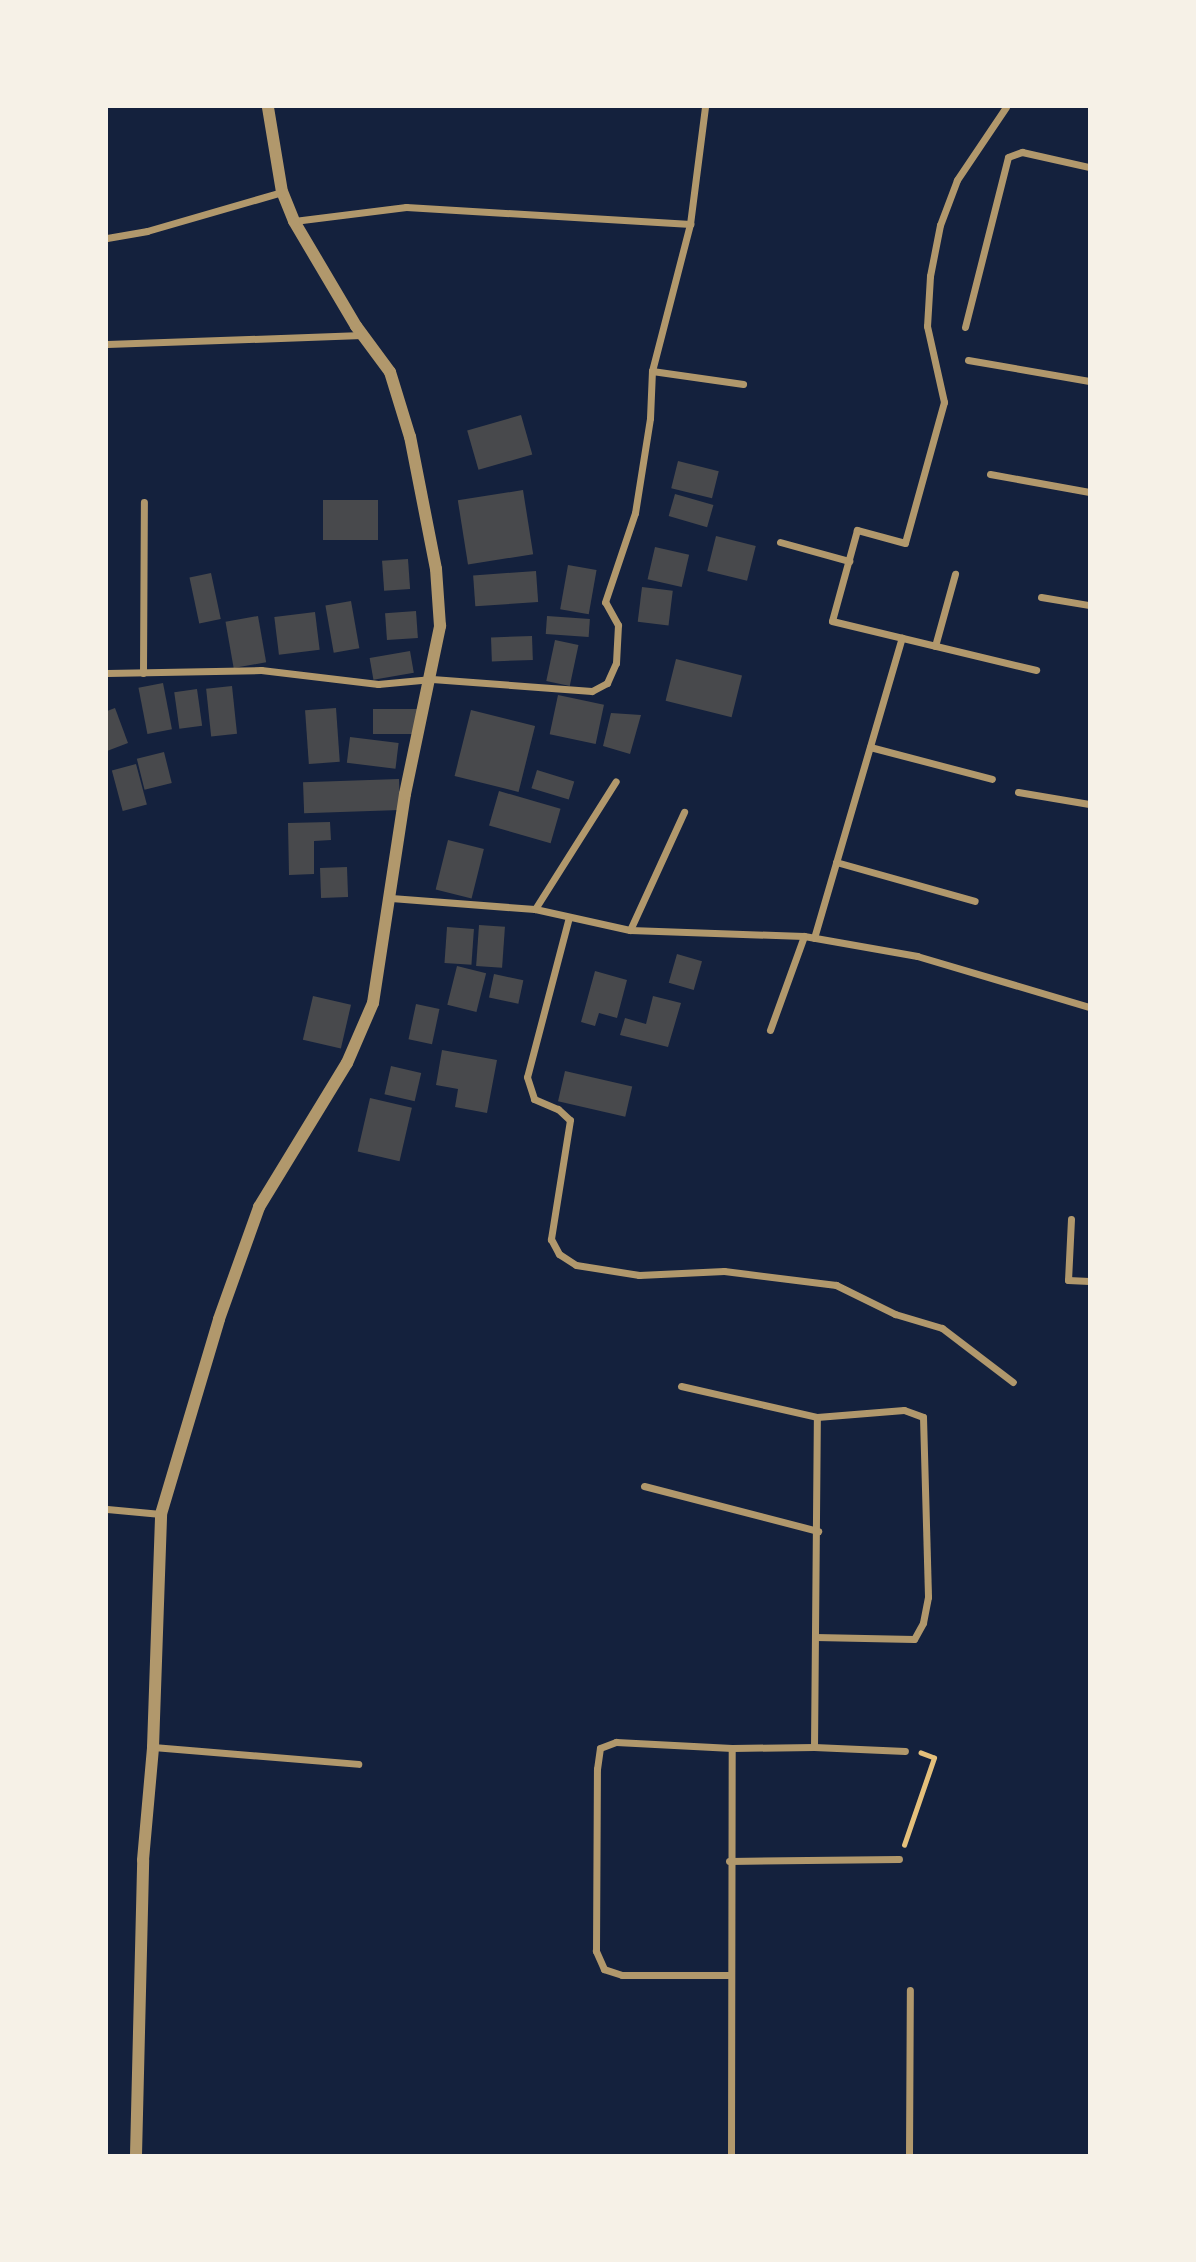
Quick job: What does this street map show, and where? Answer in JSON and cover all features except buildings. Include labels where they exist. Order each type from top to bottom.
[{"type":"street","points":[[136,2155],[143,1860],[153,1747],[161,1514],[219,1319],[259,1207],[347,1063],[373,1003],[405,794],[432,679],[440,625],[436,569],[410,437],[390,372],[363,335],[295,221],[282,192],[268,107]]},
{"type":"street","points":[[107,673],[261,670],[377,684],[432,679],[592,691],[607,683],[616,663],[618,625],[605,602],[635,513],[650,418],[652,371],[690,224],[705,107]]},
{"type":"street","points":[[1006,107],[957,180],[940,225],[930,276],[927,326],[944,402],[905,543],[858,530],[832,621],[1035,670]]},
{"type":"street","points":[[965,327],[1008,158],[1023,152],[1089,167]]},
{"type":"street","points":[[107,238],[147,231],[282,192]]},
{"type":"street","points":[[295,221],[406,207],[690,224]]},
{"type":"street","points":[[107,344],[363,335]]},
{"type":"street","points":[[968,360],[1089,381]]},
{"type":"street","points":[[652,371],[743,383]]},
{"type":"street","points":[[990,474],[1089,492]]},
{"type":"street","points":[[143,673],[144,502]]},
{"type":"street","points":[[780,542],[849,561]]},
{"type":"street","points":[[935,646],[955,574]]},
{"type":"street","points":[[1041,597],[1089,605]]},
{"type":"street","points":[[814,938],[902,638]]},
{"type":"street","points":[[870,747],[992,779]]},
{"type":"street","points":[[535,909],[616,781]]},
{"type":"street","points":[[1018,792],[1089,804]]},
{"type":"street","points":[[630,930],[684,812]]},
{"type":"street","points":[[836,862],[975,901]]},
{"type":"street","points":[[390,898],[535,909],[630,930],[804,936],[916,956],[1089,1007]]},
{"type":"street","points":[[569,917],[527,1077],[534,1098],[558,1109],[570,1121],[551,1239],[559,1254],[576,1265],[639,1275],[724,1270],[836,1285],[895,1314],[942,1328],[1013,1382]]},
{"type":"street","points":[[770,1030],[804,936]]},
{"type":"street","points":[[1071,1219],[1068,1280],[1089,1281]]},
{"type":"street","points":[[681,1386],[817,1417],[904,1410],[923,1417],[928,1597],[923,1623],[914,1639],[815,1637]]},
{"type":"street","points":[[814,1747],[817,1417]]},
{"type":"street","points":[[644,1486],[818,1531]]},
{"type":"street","points":[[107,1509],[161,1514]]},
{"type":"street","points":[[728,1975],[622,1975],[604,1969],[596,1951],[597,1769],[600,1748],[616,1742],[732,1748],[814,1747],[905,1751]]},
{"type":"street","points":[[153,1747],[358,1764]]},
{"type":"street","points":[[731,2155],[728,1975],[732,1748]]},
{"type":"street","points":[[729,1861],[899,1859]]},
{"type":"street","points":[[909,2155],[910,1990]]},
{"type":"path","points":[[899,1859],[934,1758],[905,1751]]}]
